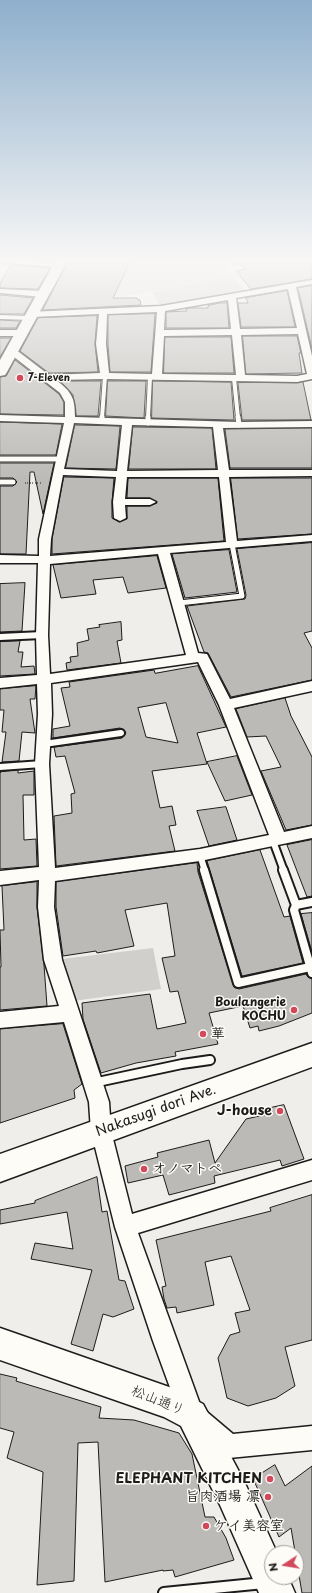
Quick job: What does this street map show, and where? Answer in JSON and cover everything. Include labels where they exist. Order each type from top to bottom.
[{"type":"main road","points":[[1,368],[21,334]]},
{"type":"main road","name":"Nakasugi dori Ave.","points":[[0,1168],[312,1055]]},
{"type":"main road","name":"松山通り","points":[[0,1344],[172,1404],[192,1415]]},
{"type":"main road","points":[[192,1415],[232,1492],[275,1587]]},
{"type":"street","points":[[102,334],[101,344],[105,376]]},
{"type":"street","points":[[153,377],[160,334]]},
{"type":"street","points":[[235,334],[237,378]]},
{"type":"street","points":[[46,378],[105,376],[296,379],[312,376],[305,335],[290,334]]},
{"type":"street","points":[[12,351],[64,391],[70,402],[70,420],[58,472],[46,539],[44,559],[42,634],[44,744],[42,764],[47,876],[46,907],[53,960],[99,1102],[101,1131],[125,1227],[164,1341],[192,1415]]},
{"type":"street","points":[[0,418],[218,425],[312,424]]},
{"type":"street","points":[[120,518],[119,502],[127,422]]},
{"type":"street","points":[[218,425],[232,544]]},
{"type":"street","points":[[58,472],[122,474],[312,473]]},
{"type":"street","points":[[119,502],[150,502]]},
{"type":"street","points":[[0,559],[44,559],[312,538]]},
{"type":"street","points":[[163,550],[193,657]]},
{"type":"street","points":[[0,683],[44,679],[193,657],[202,657],[226,705],[276,840]]},
{"type":"street","points":[[226,705],[312,686]]},
{"type":"street","points":[[0,878],[40,873],[47,876],[200,855],[312,832]]},
{"type":"street","points":[[0,1020],[69,1013]]},
{"type":"street","points":[[125,1227],[312,1170]]},
{"type":"street","name":"松山通り","points":[[192,1415],[229,1446],[312,1438]]},
{"type":"lane","points":[[102,421],[105,376]]},
{"type":"lane","points":[[148,423],[153,377]]},
{"type":"lane","points":[[237,378],[239,425]]},
{"type":"lane","points":[[0,459],[58,472]]},
{"type":"lane","points":[[0,482],[13,482]]},
{"type":"lane","points":[[179,603],[242,596],[232,544]]},
{"type":"lane","points":[[0,637],[42,634]]},
{"type":"lane","points":[[44,744],[121,733]]},
{"type":"lane","points":[[0,766],[42,764]]},
{"type":"lane","points":[[200,855],[238,983],[311,970],[294,910],[296,905],[276,840]]},
{"type":"lane","points":[[296,905],[312,902]]},
{"type":"lane","points":[[93,1083],[182,1064],[210,1060]]},
{"type":"lane","points":[[164,1593],[275,1587]]},
{"type":"path","points":[[13,482],[58,472]]},
{"type":"shaded area","points":[[153,948],[161,989],[66,1002],[53,960]]},
{"type":"building","points":[[29,334],[96,334],[95,344],[98,372],[49,373],[20,351]]},
{"type":"building","points":[[108,334],[154,334],[151,372],[110,372]]},
{"type":"building","points":[[309,334],[312,334],[312,349]]},
{"type":"building","points":[[243,336],[297,336],[301,353],[299,353],[302,373],[246,374]]},
{"type":"building","points":[[165,337],[231,337],[234,373],[164,373]]},
{"type":"building","points":[[0,338],[11,338],[0,357]]},
{"type":"building","points":[[15,360],[59,394],[64,402],[64,415],[0,414],[0,377],[6,376]]},
{"type":"building","points":[[60,381],[101,381],[98,416],[76,416],[73,395]]},
{"type":"building","points":[[108,381],[146,381],[144,418],[106,416]]},
{"type":"building","points":[[153,381],[231,382],[234,420],[152,418]]},
{"type":"building","points":[[303,382],[311,420],[242,420],[238,383]]},
{"type":"building","points":[[0,422],[62,424],[56,455],[0,455]]},
{"type":"building","points":[[75,425],[120,426],[116,469],[66,468]]},
{"type":"building","points":[[133,427],[212,428],[216,469],[129,469]]},
{"type":"building","points":[[312,428],[312,468],[230,468],[225,429]]},
{"type":"building","points":[[0,463],[54,463],[43,514],[34,472],[30,472],[26,554],[0,554],[0,486],[13,486],[17,482],[13,478],[0,478]]},
{"type":"building","points":[[64,477],[114,478],[112,518],[119,522],[127,519],[127,506],[150,506],[157,503],[150,498],[127,498],[128,478],[218,478],[224,541],[52,554],[52,539]]},
{"type":"building","points":[[231,478],[312,478],[312,534],[238,539]]},
{"type":"building","points":[[312,543],[312,631],[304,633],[312,648],[312,680],[231,697],[208,653],[204,652],[187,606],[245,599],[246,595],[237,549]]},
{"type":"building","points":[[229,550],[237,592],[185,598],[172,554]]},
{"type":"building","points":[[157,556],[166,588],[128,593],[123,577],[93,580],[96,594],[61,598],[53,565]]},
{"type":"building","points":[[25,583],[22,631],[0,632],[0,584]]},
{"type":"building","points":[[121,622],[122,640],[117,641],[121,663],[67,670],[66,663],[71,662],[70,657],[78,656],[77,643],[89,640],[87,629],[100,627],[99,625]]},
{"type":"building","points":[[20,641],[18,652],[23,652],[21,667],[34,666],[35,674],[0,676],[0,642]]},
{"type":"building","points":[[198,666],[226,727],[197,733],[207,764],[152,771],[160,808],[172,806],[176,825],[169,826],[175,851],[56,866],[54,816],[72,813],[71,794],[75,793],[65,756],[56,757],[54,747],[122,738],[126,733],[120,728],[53,738],[53,729],[70,726],[61,688],[70,687],[69,682],[154,670],[155,673]],"holes":[[[166,703],[178,743],[146,737],[138,708]]]},
{"type":"building","points":[[36,686],[35,699],[30,699],[35,733],[22,732],[19,761],[2,762],[6,732],[2,732],[4,710],[0,710],[0,689]]},
{"type":"building","points":[[285,698],[291,716],[312,757],[312,825],[286,830],[261,771],[281,767],[266,736],[247,737],[236,709]]},
{"type":"building","points":[[237,756],[252,795],[225,801],[207,762]]},
{"type":"building","points":[[18,770],[18,773],[34,771],[34,795],[23,795],[24,840],[36,839],[37,866],[0,869],[0,773]]},
{"type":"building","points":[[226,807],[237,840],[209,846],[197,811]]},
{"type":"building","points":[[312,840],[312,896],[307,897],[287,845]]},
{"type":"building","points":[[260,850],[284,917],[290,916],[303,963],[242,976],[207,861]]},
{"type":"building","points":[[197,863],[198,872],[234,987],[239,989],[306,974],[312,979],[312,1013],[279,1026],[259,1031],[258,1026],[250,1028],[243,1006],[209,1013],[218,1044],[175,1052],[176,1056],[136,1063],[101,1073],[83,1019],[82,1003],[150,994],[157,1029],[186,1023],[178,991],[170,992],[162,958],[175,956],[167,903],[125,910],[134,946],[97,953],[96,951],[63,956],[56,907],[56,882]]},
{"type":"building","points":[[37,882],[37,907],[47,1006],[0,1010],[0,930],[4,930],[2,886]]},
{"type":"building","points":[[312,913],[312,952],[301,914]]},
{"type":"building","points":[[63,1024],[82,1084],[74,1090],[75,1098],[0,1123],[0,1029]]},
{"type":"building","points":[[284,1105],[304,1159],[282,1166],[280,1160],[214,1176],[215,1183],[169,1195],[163,1175],[128,1183],[125,1166],[158,1157],[157,1153],[209,1140],[215,1163],[246,1119],[268,1114],[266,1109]]},
{"type":"building","points":[[97,1177],[102,1212],[107,1211],[119,1280],[125,1281],[134,1309],[113,1317],[103,1314],[93,1351],[71,1344],[92,1270],[31,1259],[35,1243],[73,1249],[67,1212],[0,1224],[0,1210],[35,1203],[35,1201]]},
{"type":"building","points":[[312,1195],[312,1340],[285,1347],[295,1386],[276,1398],[248,1406],[227,1398],[218,1358],[230,1335],[240,1332],[235,1313],[250,1310],[231,1256],[205,1262],[214,1305],[177,1313],[176,1307],[167,1308],[164,1299],[162,1287],[166,1286],[156,1240],[271,1211],[270,1208]]},
{"type":"building","points":[[0,1374],[17,1378],[16,1381],[101,1407],[99,1418],[134,1420],[179,1433],[192,1454],[205,1517],[214,1517],[226,1538],[234,1560],[175,1577],[173,1570],[163,1570],[105,1582],[98,1442],[78,1443],[74,1581],[37,1585],[43,1472],[7,1458],[14,1432],[0,1428]]},
{"type":"building","points":[[275,1465],[285,1486],[312,1466],[312,1593],[302,1593],[301,1585],[304,1585],[304,1545],[294,1545],[291,1528],[279,1537],[255,1483],[259,1475]]},
{"type":"place","name":"7-Eleven","points":[[20,378]]},
{"type":"place","name":"Boulangerie KOCHU","points":[[294,1010]]},
{"type":"place","name":"華","points":[[203,1034]]},
{"type":"place","name":"J-house","points":[[280,1111]]},
{"type":"place","name":"オノマトペ","points":[[144,1169]]},
{"type":"place","name":"ELEPHANT KITCHEN","points":[[270,1479]]},
{"type":"place","name":"旨肉酒場 凛","points":[[268,1497]]},
{"type":"place","name":"ケイ美容室","points":[[206,1526]]}]
